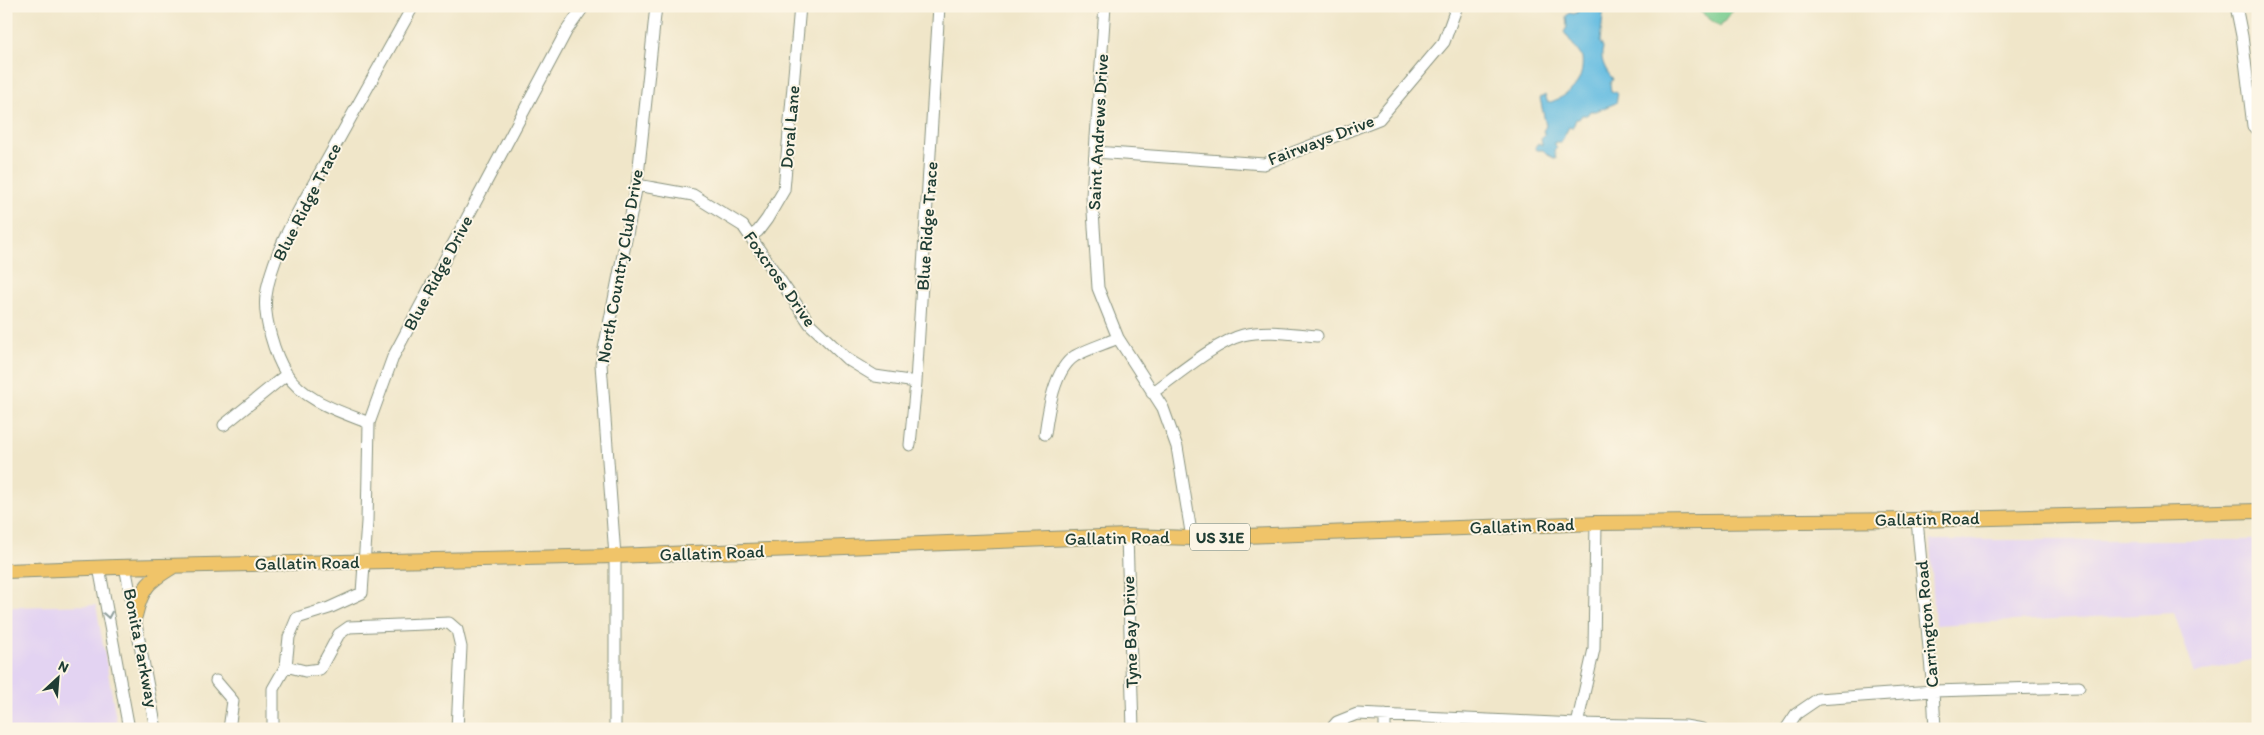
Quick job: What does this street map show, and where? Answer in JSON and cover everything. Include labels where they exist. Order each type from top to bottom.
[{"type":"main road","name":"Gallatin Road","points":[[6,571],[125,566],[615,556],[1127,536],[1192,538],[1596,523],[1917,520],[2258,511]]},
{"type":"main road","points":[[135,616],[139,599],[148,583],[174,566]]},
{"type":"street","name":"Blue Ridge Trace","points":[[369,423],[314,401],[287,374],[280,361],[269,328],[265,298],[270,276],[295,217],[413,6]]},
{"type":"street","name":"Blue Ridge Drive","points":[[286,666],[289,636],[297,618],[329,608],[362,593],[366,561],[369,423],[393,357],[568,30],[584,6]]},
{"type":"street","name":"North Country Club Drive","points":[[615,729],[615,556],[601,364],[637,185],[656,6]]},
{"type":"street","name":"Doral Lane","points":[[750,237],[758,231],[767,219],[784,190],[800,6]]},
{"type":"street","name":"Blue Ridge Trace","points":[[910,445],[916,382],[939,6]]},
{"type":"street","name":"Saint Andrews Drive","points":[[1105,6],[1092,196],[1098,288],[1118,338],[1163,408],[1178,447],[1192,538]]},
{"type":"street","name":"Fairways Drive","points":[[1095,152],[1264,164],[1378,119],[1444,42],[1457,6]]},
{"type":"street","points":[[2236,6],[2242,36],[2253,126],[2258,130]]},
{"type":"street","name":"Foxcross Drive","points":[[637,185],[693,196],[743,226],[810,324],[847,359],[874,376],[916,382]]},
{"type":"street","points":[[1152,393],[1222,344],[1243,335],[1266,332],[1317,336]]},
{"type":"street","points":[[1045,434],[1049,406],[1060,376],[1074,357],[1118,338]]},
{"type":"street","points":[[224,425],[287,374]]},
{"type":"street","name":"Carrington Road","points":[[1917,520],[1934,691],[1935,729]]},
{"type":"street","points":[[1576,726],[1594,649],[1596,523]]},
{"type":"street","name":"Tyne Bay Drive","points":[[1127,536],[1133,729]]},
{"type":"street","name":"Bonita Parkway","points":[[125,566],[156,729]]},
{"type":"street","name":"Bonita Parkway","points":[[99,567],[129,729]]},
{"type":"street","points":[[273,729],[273,688],[286,666],[305,671],[320,668],[339,634],[349,627],[448,623],[457,630],[461,648],[458,729]]},
{"type":"street","points":[[216,681],[233,701],[229,729]]},
{"type":"street","points":[[1786,729],[1796,714],[1818,699],[1934,691],[2078,687]]},
{"type":"street","points":[[1331,729],[1337,722],[1356,714],[1518,725],[1685,726],[1702,729]]},
{"type":"street","points":[[1385,715],[1385,729]]},
{"type":"shaded area","points":[[1930,540],[2258,540],[2258,658],[2195,674],[2174,613],[1935,625]]},
{"type":"shaded area","points":[[96,605],[118,729],[6,729],[6,607]]},
{"type":"green space","points":[[1693,6],[1736,6],[1720,27]]},
{"type":"water","points":[[1579,6],[1604,7],[1600,42],[1603,48],[1602,57],[1606,69],[1613,79],[1610,84],[1611,91],[1618,93],[1616,103],[1596,111],[1590,111],[1587,115],[1582,115],[1579,119],[1576,119],[1573,127],[1569,127],[1561,142],[1555,142],[1557,147],[1554,150],[1556,159],[1543,150],[1537,150],[1535,147],[1538,143],[1542,145],[1541,138],[1545,134],[1543,131],[1546,126],[1540,98],[1545,95],[1548,103],[1563,97],[1574,87],[1581,74],[1582,57],[1564,32],[1567,27],[1566,16],[1569,13],[1574,14],[1578,12]]}]
